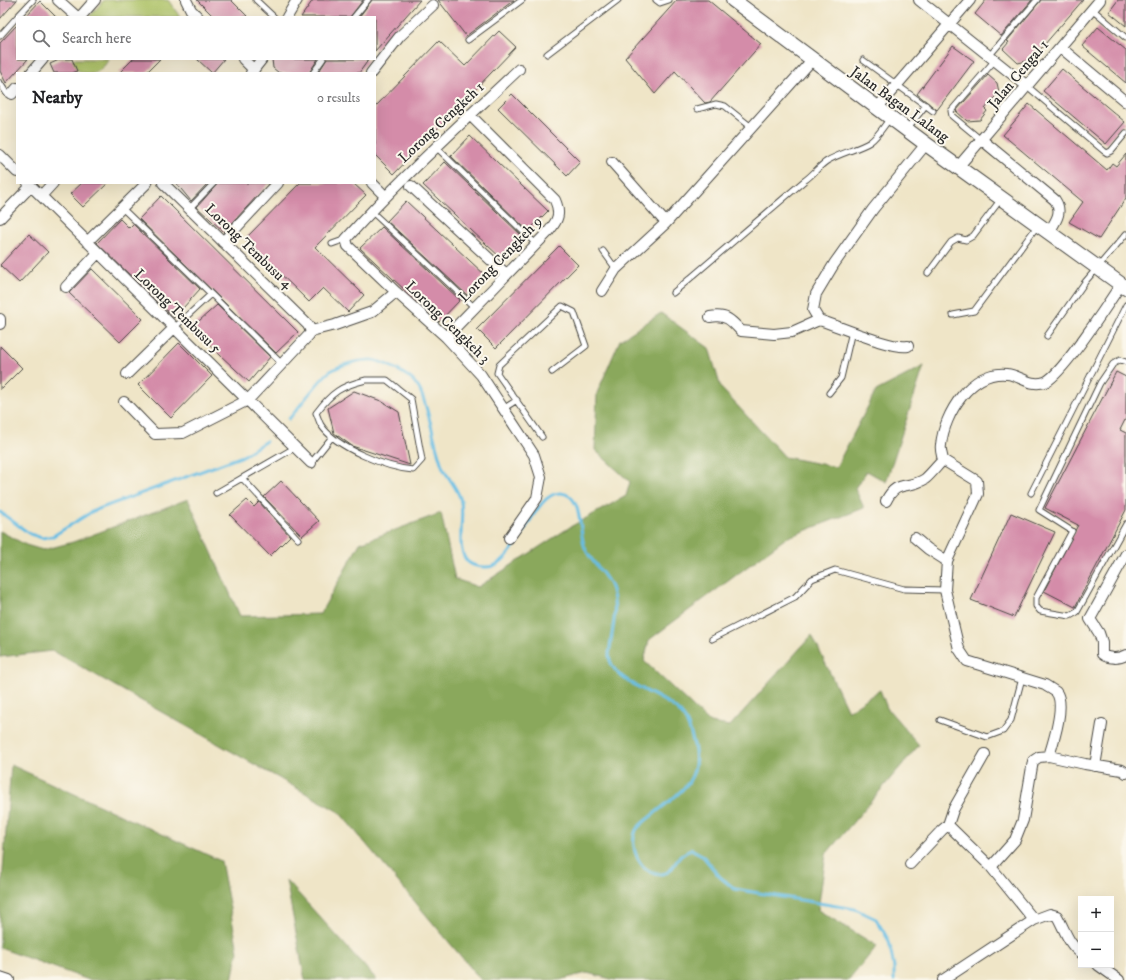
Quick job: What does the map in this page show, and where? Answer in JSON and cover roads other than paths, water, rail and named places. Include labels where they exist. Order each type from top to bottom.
[{"type":"main road","name":"Jalan Bagan Lalang","points":[[733,0],[906,130],[1124,286]]},
{"type":"street","points":[[58,0],[77,16]]},
{"type":"street","points":[[79,16],[95,0]]},
{"type":"street","points":[[186,0],[191,10],[197,16]]},
{"type":"street","points":[[288,16],[297,0]]},
{"type":"street","points":[[919,0],[993,57],[1027,86]]},
{"type":"street","points":[[878,108],[970,0]]},
{"type":"street","name":"Jalan Cengal 1","points":[[958,167],[1100,0]]},
{"type":"street","points":[[372,72],[400,36],[433,5]]},
{"type":"street","points":[[1060,47],[1126,102]]},
{"type":"street","points":[[31,72],[42,60]]},
{"type":"street","points":[[244,60],[253,72],[261,60]]},
{"type":"street","points":[[602,291],[616,269],[666,222],[750,126],[812,60]]},
{"type":"street","name":"Lorong Cengkeh 1","points":[[346,240],[385,196],[435,146],[519,69]]},
{"type":"street","name":"Lorong Cengkeh 9","points":[[446,337],[536,244],[558,219],[559,212],[555,200],[470,115]]},
{"type":"street","points":[[982,140],[1054,200],[1059,206],[1059,212],[1044,228]]},
{"type":"street","points":[[908,346],[900,347],[819,320],[813,310],[816,294],[834,264],[873,209],[926,144]]},
{"type":"street","points":[[0,156],[16,171]]},
{"type":"street","points":[[612,162],[666,222]]},
{"type":"street","points":[[41,196],[53,184]]},
{"type":"street","points":[[87,242],[146,184]]},
{"type":"street","name":"Lorong Tembusu 4","points":[[164,184],[308,325],[311,331]]},
{"type":"street","points":[[223,242],[277,184]]},
{"type":"street","points":[[373,184],[385,196]]},
{"type":"street","points":[[0,218],[30,185]]},
{"type":"street","name":"Lorong Tembusu 5","points":[[30,185],[311,463]]},
{"type":"street","points":[[411,186],[506,274]]},
{"type":"street","name":"Lorong Cengkeh 3","points":[[346,240],[348,246],[446,337],[481,375],[534,455],[541,478],[537,498],[508,538]]},
{"type":"street","points":[[66,287],[98,253]]},
{"type":"street","points":[[886,501],[891,491],[896,487],[910,486],[925,478],[942,460],[941,446],[947,420],[961,397],[975,382],[990,376],[1008,374],[1030,383],[1045,382],[1059,370],[1124,286]]},
{"type":"street","points":[[124,402],[155,434],[184,433],[248,400],[309,335],[311,331],[335,325],[372,312],[396,292]]},
{"type":"street","points":[[710,317],[720,315],[732,321],[741,331],[774,334],[792,332],[819,320]]},
{"type":"street","points":[[0,319],[0,324]]},
{"type":"street","points":[[127,374],[174,328]]},
{"type":"street","points":[[942,460],[977,481],[978,494],[947,561],[945,590],[959,649],[962,656],[967,661],[1045,685],[1056,693],[1059,701],[1054,739],[1049,756]]},
{"type":"street","points":[[915,538],[928,549],[947,561]]},
{"type":"street","points":[[1126,554],[1090,619],[1100,638],[1102,654],[1106,657],[1121,657],[1126,655]]},
{"type":"street","points":[[1095,766],[1102,724]]},
{"type":"street","points":[[910,864],[948,825],[953,810],[985,754]]},
{"type":"street","points":[[991,867],[1015,840],[1023,820],[1033,761],[1039,757],[1049,756],[1122,770],[1126,773]]},
{"type":"street","points":[[948,825],[991,867],[1034,920]]},
{"type":"street","points":[[943,980],[1034,920],[1050,914],[1057,916],[1066,936],[1078,951]]},
{"type":"street","points":[[1102,968],[1119,980]]},
{"type":"street","points":[[0,977],[9,980]]},
{"type":"lane","points":[[18,16],[32,0]]},
{"type":"lane","points":[[256,0],[273,16]]},
{"type":"lane","points":[[355,16],[368,0]]},
{"type":"lane","points":[[468,40],[522,0]]},
{"type":"lane","points":[[547,54],[618,0]]},
{"type":"lane","points":[[656,0],[660,3],[669,0]]},
{"type":"lane","points":[[982,140],[952,116],[951,111],[1037,0]]},
{"type":"lane","points":[[1092,9],[1126,38]]},
{"type":"lane","points":[[0,36],[16,18]]},
{"type":"lane","points":[[314,72],[323,60]]},
{"type":"lane","points":[[863,60],[898,84],[933,111]]},
{"type":"lane","points":[[0,84],[7,94],[14,91]]},
{"type":"lane","points":[[1027,86],[1104,151],[1111,151],[1126,133]]},
{"type":"lane","points":[[697,110],[716,104],[725,106],[750,126]]},
{"type":"lane","points":[[906,130],[926,105]]},
{"type":"lane","points":[[673,293],[792,190],[813,175],[825,162],[840,153],[870,142],[879,133],[890,117]]},
{"type":"lane","points":[[435,146],[536,244]]},
{"type":"lane","points":[[189,209],[213,184]]},
{"type":"lane","points":[[928,273],[951,242],[958,238],[966,240],[973,236],[1001,198]]},
{"type":"lane","points":[[122,208],[282,364]]},
{"type":"lane","points":[[371,211],[475,308]]},
{"type":"lane","points":[[953,315],[974,311],[1044,228]]},
{"type":"lane","points":[[1047,336],[1098,266],[1126,234]]},
{"type":"lane","points":[[332,244],[346,240]]},
{"type":"lane","points":[[603,251],[616,269]]},
{"type":"lane","points":[[174,328],[211,294]]},
{"type":"lane","points":[[1031,493],[1126,305]]},
{"type":"lane","points":[[542,438],[497,373],[499,365],[562,306],[574,312],[586,346],[552,372]]},
{"type":"lane","points":[[829,393],[841,378],[852,331]]},
{"type":"lane","points":[[1126,362],[1120,360],[1113,364],[1100,383],[1039,510],[1072,531],[1036,598],[1036,606],[1040,611],[1070,616],[1077,612],[1126,524]]},
{"type":"lane","points":[[366,380],[386,380],[411,399],[422,460],[413,470],[400,469],[342,445],[332,437],[321,425],[316,413],[329,397],[345,385],[366,380]]},
{"type":"lane","points":[[504,409],[517,400]]},
{"type":"lane","points":[[311,463],[332,437]]},
{"type":"lane","points":[[216,493],[296,447]]},
{"type":"lane","points":[[242,478],[298,539]]},
{"type":"lane","points":[[712,639],[795,597],[812,579],[835,570],[904,589],[945,590]]},
{"type":"lane","points":[[940,720],[987,737],[1003,731],[1011,720],[1022,678]]},
{"type":"waterway","points":[[289,419],[323,378],[332,370],[343,365],[366,360],[374,360],[389,365],[407,376],[420,390],[443,468],[457,490],[460,498],[462,514],[461,541],[464,556],[468,562],[477,566],[486,567],[497,564],[507,556],[542,504],[551,496],[561,493],[568,495],[577,507],[585,548],[591,559],[607,579],[614,596],[613,627],[609,655],[612,666],[620,675],[631,683],[668,703],[679,711],[686,721],[694,745],[696,757],[692,777],[680,792],[642,823],[636,830],[634,837],[635,852],[642,865],[648,870],[662,874],[668,872],[680,857],[691,849],[702,855],[720,877],[735,889],[855,909],[876,919],[889,941],[894,968],[894,980]]},
{"type":"waterway","points":[[0,512],[30,534],[42,538],[53,536],[93,511],[243,456],[266,441]]}]
